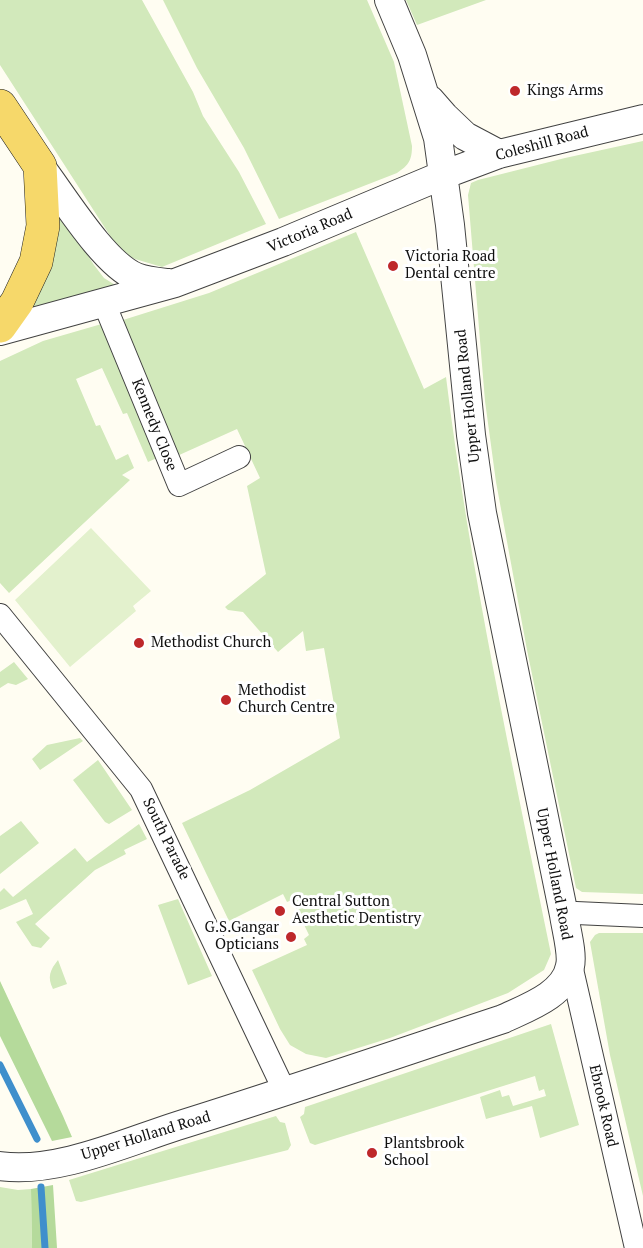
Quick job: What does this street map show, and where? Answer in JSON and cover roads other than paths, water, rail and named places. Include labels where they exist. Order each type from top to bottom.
[{"type":"main road","name":"Victoria Road","points":[[0,106],[40,166]]},
{"type":"main road","points":[[0,326],[18,302],[36,262],[43,226],[40,166]]},
{"type":"street","name":"Upper Holland Road","points":[[0,1166],[25,1167],[57,1163],[285,1092],[502,1019],[530,1007],[556,990],[565,981],[571,965],[564,915],[482,513],[471,435],[452,236],[438,138],[412,55],[389,0]]},
{"type":"street","points":[[424,91],[444,116],[465,136],[499,154]]},
{"type":"street","name":"Coleshill Road","points":[[443,175],[499,154],[643,119]]},
{"type":"street","name":"Victoria Road","points":[[40,166],[106,255],[121,268],[137,278],[175,283]]},
{"type":"street","name":"Victoria Road","points":[[0,331],[175,283],[283,242],[443,175]]},
{"type":"street","name":"Kennedy Close","points":[[104,303],[178,485],[238,457]]},
{"type":"street","name":"South Parade","points":[[0,615],[141,789],[285,1092]]},
{"type":"street","points":[[564,915],[576,913],[643,916]]},
{"type":"street","name":"Ebrook Road","points":[[571,965],[636,1248]]},
{"type":"waterway","points":[[0,1065],[37,1139]]},
{"type":"waterway","points":[[41,1187],[45,1248]]},
{"type":"place","name":"Kings Arms","points":[[515,91]]},
{"type":"place","name":"Victoria Road Dental centre","points":[[393,266]]},
{"type":"place","name":"Methodist Church","points":[[139,643]]},
{"type":"place","name":"Methodist Church Centre","points":[[226,700]]},
{"type":"place","name":"Central Sutton Aesthetic Dentistry","points":[[280,911]]},
{"type":"place","name":"G.S.Gangar Opticians","points":[[291,937]]},
{"type":"place","name":"Plantsbrook School","points":[[372,1153]]}]
